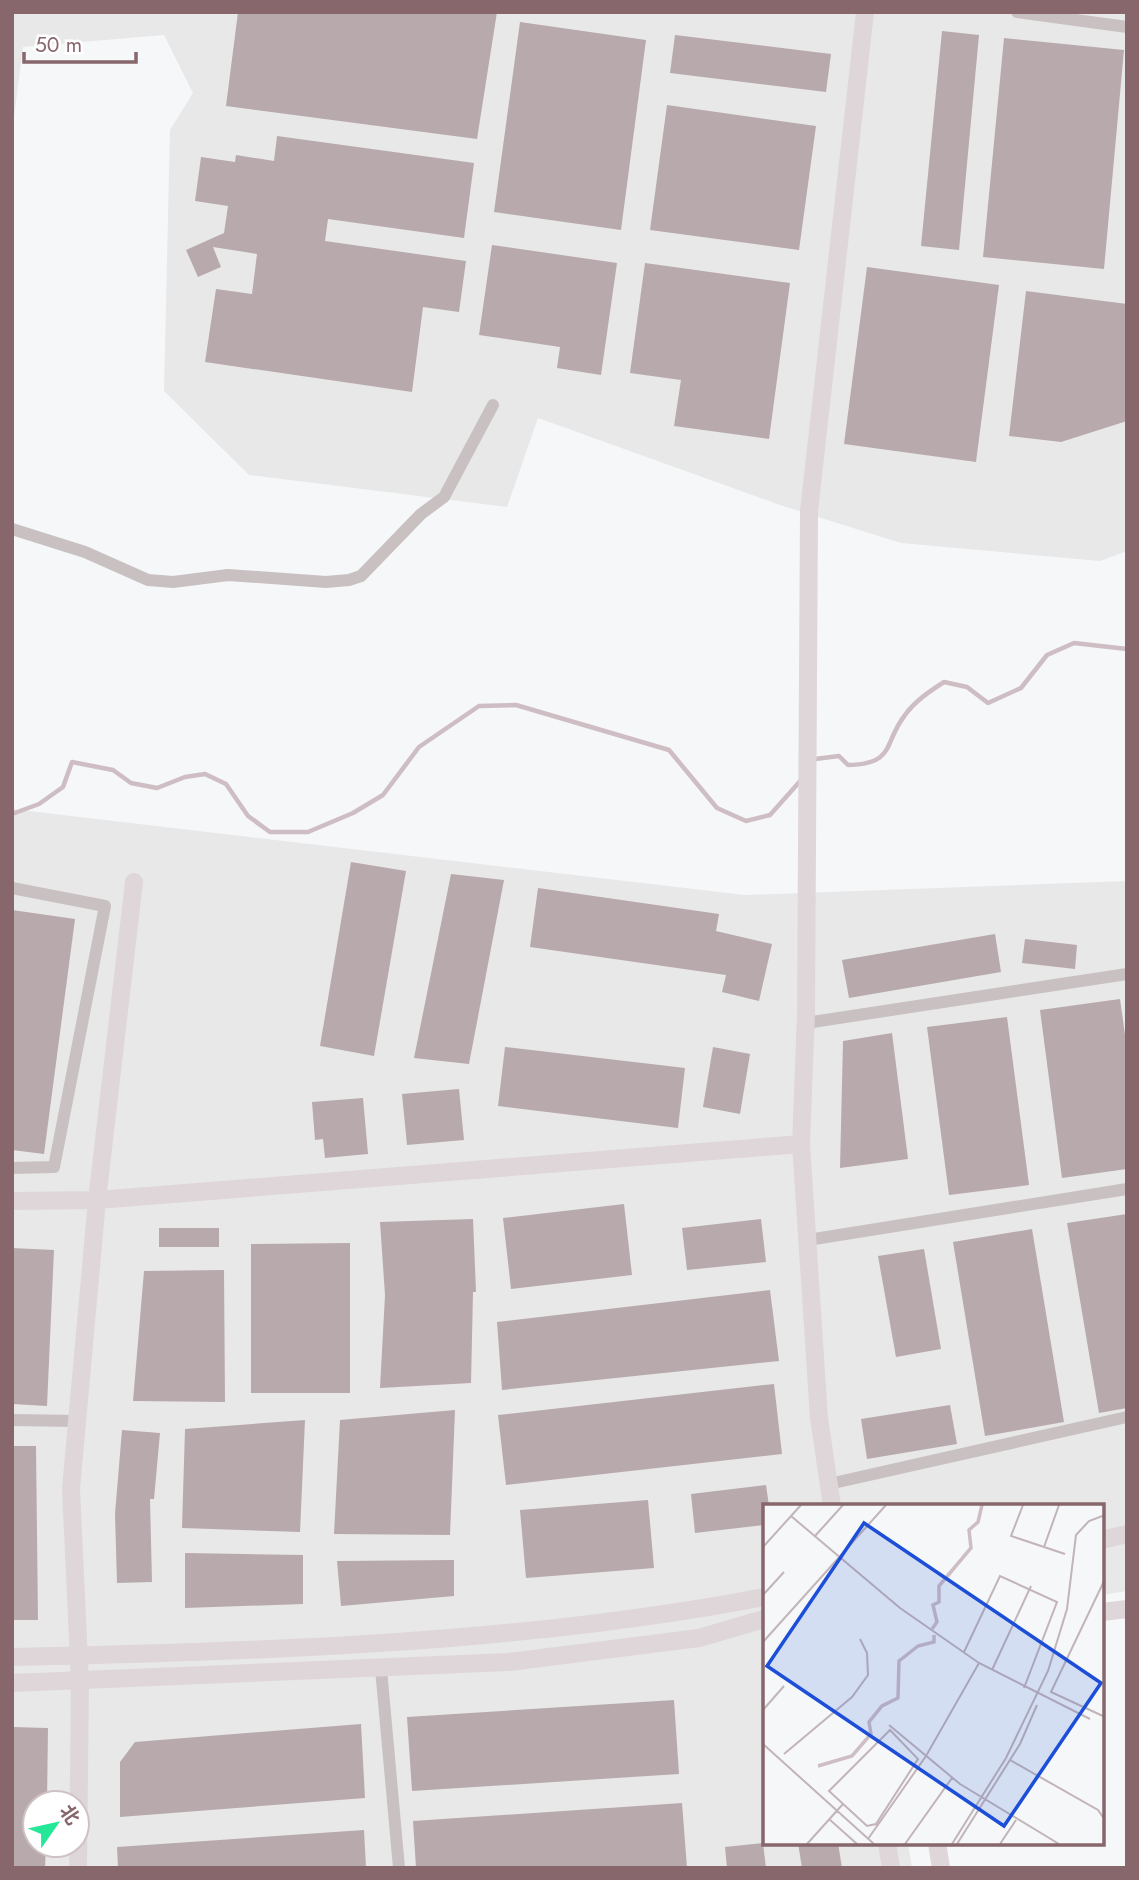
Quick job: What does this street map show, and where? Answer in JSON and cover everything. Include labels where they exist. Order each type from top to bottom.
[{"type":"street","points":[[832,1504],[819,1418],[801,1144],[806,1023],[809,511],[865,12]]},
{"type":"street","points":[[1017,12],[1127,27]]},
{"type":"street","points":[[12,529],[85,552],[148,580],[173,582],[228,575],[297,582],[349,580],[361,576],[421,514],[444,497],[493,405]]},
{"type":"street","points":[[78,1868],[80,1682],[71,1489],[97,1200],[134,882]]},
{"type":"street","points":[[12,888],[105,906],[54,1167],[12,1168]]},
{"type":"street","points":[[806,1023],[1127,974]]},
{"type":"street","points":[[12,1201],[97,1200],[801,1144]]},
{"type":"street","points":[[808,1240],[1127,1189]]},
{"type":"street","points":[[829,1483],[1127,1417]]},
{"type":"street","points":[[12,1420],[77,1421]]},
{"type":"street","points":[[1104,1528],[1127,1522]]},
{"type":"street","points":[[1104,1540],[1127,1534]]},
{"type":"street","points":[[12,1657],[383,1643],[693,1610],[763,1597]]},
{"type":"street","points":[[1104,1612],[1127,1609]]},
{"type":"street","points":[[12,1683],[509,1662],[699,1638],[763,1620]]},
{"type":"street","points":[[381,1669],[399,1868]]},
{"type":"street","points":[[887,1845],[891,1868]]},
{"type":"street","points":[[937,1845],[941,1868]]},
{"type":"shaded area","points":[[12,12],[1127,12],[1127,551],[1100,561],[901,543],[780,505],[538,418],[507,507],[249,475],[164,391],[170,130],[193,93],[164,35],[23,47],[12,133]]},
{"type":"shaded area","points":[[12,809],[745,895],[1127,881],[1127,1591],[1104,1595],[1104,1504],[763,1504],[763,1845],[908,1845],[912,1868],[12,1868]]},
{"type":"building","points":[[238,12],[497,12],[477,139],[226,106]]},
{"type":"building","points":[[520,22],[646,40],[621,230],[494,212]]},
{"type":"building","points":[[942,31],[979,35],[959,250],[921,246]]},
{"type":"building","points":[[675,35],[831,54],[826,92],[670,73]]},
{"type":"building","points":[[1004,38],[1124,50],[1104,269],[983,257]]},
{"type":"building","points":[[667,105],[816,126],[799,250],[650,230]]},
{"type":"building","points":[[277,136],[474,163],[464,238],[328,219],[325,241],[466,261],[459,312],[423,307],[412,392],[205,362],[216,289],[252,294],[257,254],[213,247],[221,267],[198,277],[186,250],[224,233],[228,206],[195,201],[201,157],[235,162],[236,155],[274,161]]},
{"type":"building","points":[[492,245],[617,263],[601,375],[557,368],[560,347],[479,335]]},
{"type":"building","points":[[645,263],[790,283],[769,439],[674,426],[681,380],[630,373]]},
{"type":"building","points":[[867,267],[999,285],[976,462],[844,444]]},
{"type":"building","points":[[1026,291],[1127,304],[1127,421],[1061,442],[1009,436]]},
{"type":"building","points":[[351,862],[406,871],[374,1056],[320,1046]]},
{"type":"building","points":[[451,874],[504,880],[469,1064],[414,1058]]},
{"type":"building","points":[[538,888],[719,914],[716,931],[772,944],[759,1001],[722,992],[726,975],[530,947]]},
{"type":"building","points":[[12,910],[75,919],[44,1154],[12,1150]]},
{"type":"building","points":[[995,934],[1001,972],[849,998],[842,960]]},
{"type":"building","points":[[1025,939],[1077,945],[1075,969],[1022,963]]},
{"type":"building","points":[[1120,999],[1127,1049],[1127,1169],[1062,1178],[1040,1010]]},
{"type":"building","points":[[1007,1017],[1029,1185],[949,1195],[927,1027]]},
{"type":"building","points":[[892,1033],[908,1159],[840,1168],[843,1041]]},
{"type":"building","points":[[505,1047],[685,1068],[678,1128],[498,1106]]},
{"type":"building","points":[[713,1047],[750,1054],[740,1114],[703,1107]]},
{"type":"building","points":[[459,1089],[464,1140],[407,1145],[402,1094]]},
{"type":"building","points":[[363,1098],[368,1154],[325,1158],[323,1139],[315,1140],[312,1102]]},
{"type":"building","points":[[624,1204],[632,1275],[511,1289],[503,1218]]},
{"type":"building","points":[[1127,1214],[1127,1408],[1099,1413],[1067,1223]]},
{"type":"building","points":[[473,1219],[476,1292],[473,1292],[471,1383],[380,1388],[385,1295],[380,1222]]},
{"type":"building","points":[[761,1219],[766,1262],[687,1270],[682,1228]]},
{"type":"building","points":[[159,1228],[219,1228],[219,1247],[159,1247]]},
{"type":"building","points":[[1032,1229],[1064,1422],[985,1436],[953,1242]]},
{"type":"building","points":[[350,1243],[350,1393],[251,1393],[251,1244]]},
{"type":"building","points":[[12,1248],[54,1250],[47,1406],[12,1404]]},
{"type":"building","points":[[924,1249],[941,1349],[896,1357],[878,1256]]},
{"type":"building","points":[[224,1270],[225,1402],[133,1401],[144,1271]]},
{"type":"building","points":[[770,1290],[779,1361],[502,1390],[497,1322]]},
{"type":"building","points":[[774,1384],[782,1454],[506,1485],[498,1415]]},
{"type":"building","points":[[950,1405],[957,1444],[867,1459],[861,1419]]},
{"type":"building","points":[[455,1410],[450,1535],[334,1534],[340,1420]]},
{"type":"building","points":[[305,1420],[300,1532],[182,1528],[185,1429]]},
{"type":"building","points":[[122,1430],[160,1433],[154,1499],[150,1499],[152,1582],[117,1583],[115,1514]]},
{"type":"building","points":[[12,1446],[36,1446],[38,1620],[12,1620]]},
{"type":"building","points":[[766,1485],[769,1504],[763,1504],[763,1525],[695,1533],[691,1494]]},
{"type":"building","points":[[648,1500],[654,1568],[526,1578],[520,1510]]},
{"type":"building","points":[[185,1553],[303,1555],[303,1604],[185,1608]]},
{"type":"building","points":[[454,1560],[454,1596],[341,1606],[337,1561]]},
{"type":"building","points":[[674,1700],[679,1774],[412,1791],[407,1717]]},
{"type":"building","points":[[361,1724],[365,1798],[120,1817],[120,1762],[135,1742]]},
{"type":"building","points":[[12,1727],[48,1728],[47,1789],[21,1789],[21,1859],[45,1859],[45,1868],[12,1868]]},
{"type":"building","points":[[682,1803],[687,1868],[416,1868],[413,1821]]},
{"type":"building","points":[[364,1830],[366,1868],[118,1868],[117,1847]]},
{"type":"building","points":[[763,1843],[766,1868],[727,1868],[725,1847]]},
{"type":"building","points":[[798,1845],[838,1845],[842,1868],[802,1868]]},
{"type":"waterway","points":[[812,763],[815,759],[839,756],[848,765],[874,761],[886,750],[909,710],[944,682],[967,687],[988,703],[1021,688],[1047,655],[1074,643],[1127,649]]},
{"type":"waterway","points":[[12,814],[39,804],[63,787],[72,762],[113,770],[131,783],[157,788],[185,777],[205,774],[226,784],[248,816],[270,832],[308,832],[353,813],[383,795],[419,747],[479,706],[516,705],[669,750],[717,808],[746,821],[770,815],[802,779]]}]
